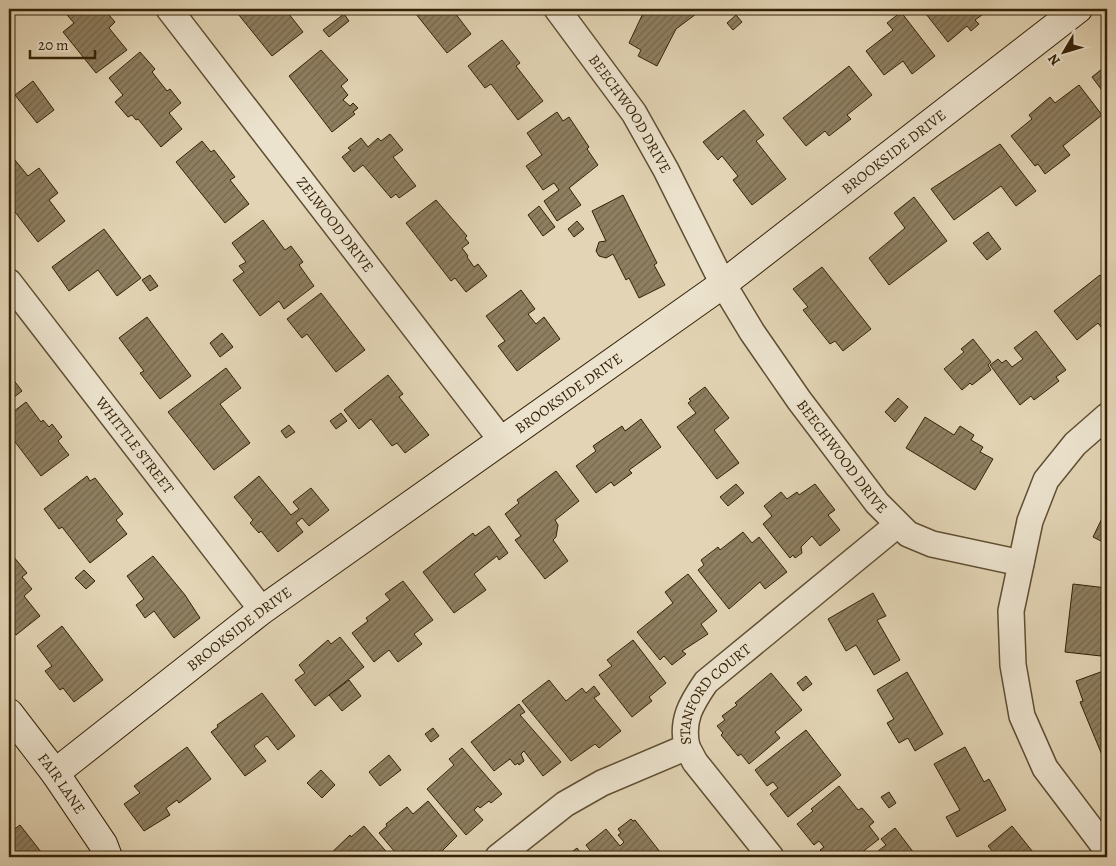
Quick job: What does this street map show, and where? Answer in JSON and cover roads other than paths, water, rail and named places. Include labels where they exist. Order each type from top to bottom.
[{"type":"street","name":"ZELWOOD DRIVE","points":[[170,9],[502,441]]},
{"type":"street","name":"BROOKSIDE DRIVE","points":[[55,773],[262,610],[723,284],[1078,9]]},
{"type":"street","name":"BEECHWOOD DRIVE","points":[[561,10],[634,113],[666,170],[723,284],[752,332],[799,400],[877,503],[908,534],[932,544],[1021,563]]},
{"type":"street","name":"WHITTLE STREET","points":[[9,282],[262,610]]},
{"type":"street","points":[[1107,416],[1075,444],[1046,480],[1030,521],[1011,611],[1013,665],[1022,716],[1044,768],[1107,850]]},
{"type":"street","name":"STANFORD COURT","points":[[498,857],[565,804],[602,783],[687,747],[684,734],[690,705],[706,682],[897,525]]},
{"type":"street","name":"FAIR LANE","points":[[9,713],[55,773],[103,844],[108,857]]},
{"type":"street","points":[[687,747],[695,762],[772,857]]}]
